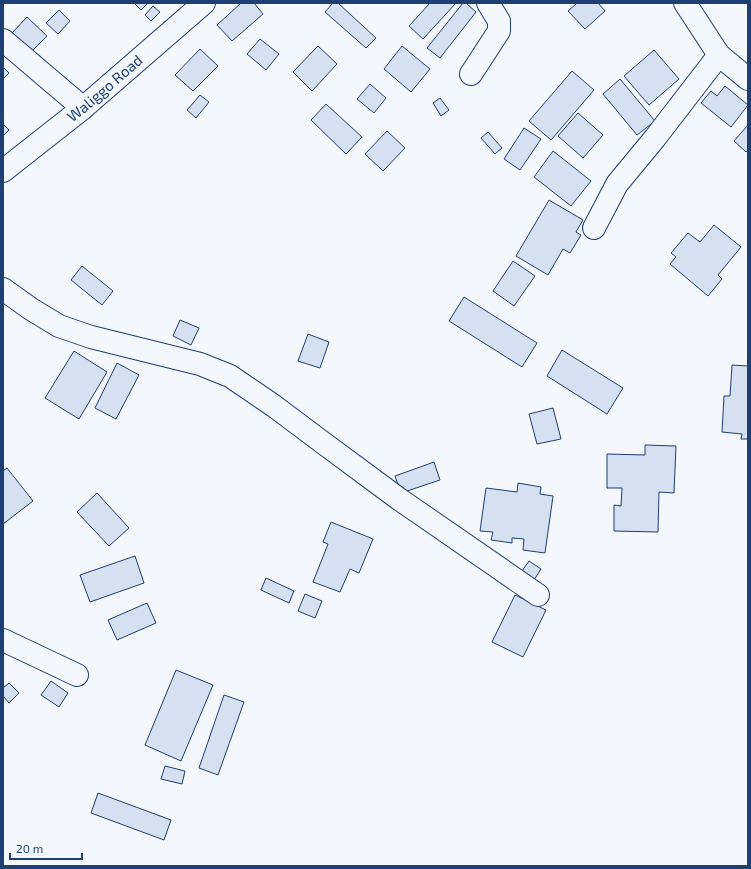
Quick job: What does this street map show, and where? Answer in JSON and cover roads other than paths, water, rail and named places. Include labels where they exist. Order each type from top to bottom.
[{"type":"street","name":"Waliggo Road","points":[[3,171],[83,108],[204,3]]},
{"type":"street","points":[[471,74],[499,31],[499,21],[488,3]]},
{"type":"street","points":[[685,3],[719,55],[748,79]]},
{"type":"street","points":[[3,40],[83,108]]},
{"type":"street","points":[[594,228],[618,184],[719,55]]},
{"type":"street","points":[[3,289],[31,310],[59,326],[91,337],[200,364],[230,376],[274,406],[399,499],[538,595]]},
{"type":"street","points":[[3,640],[77,675]]}]
